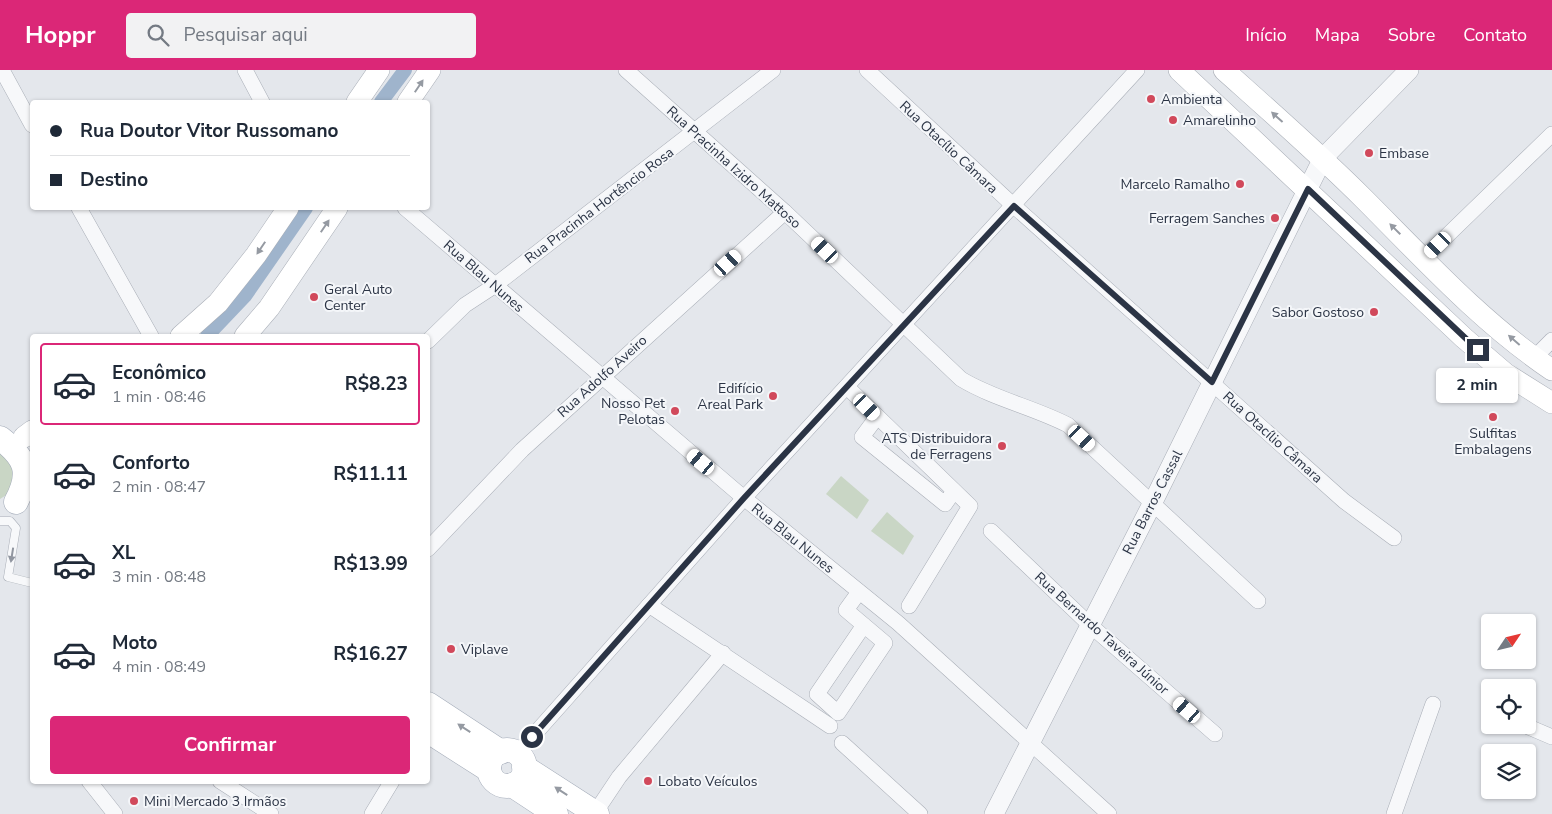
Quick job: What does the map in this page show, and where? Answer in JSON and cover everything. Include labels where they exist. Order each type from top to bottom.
[{"type":"main road","points":[[358,100],[378,70]]},
{"type":"main road","points":[[409,100],[430,70]]},
{"type":"main road","points":[[1179,70],[1308,189],[1464,338],[1506,374],[1552,403]]},
{"type":"main road","points":[[1224,70],[1323,158],[1472,304],[1534,358],[1552,370]]},
{"type":"main road","points":[[183,334],[218,304],[256,256],[287,210]]},
{"type":"main road","points":[[247,334],[269,308],[336,210]]},
{"type":"main road","points":[[0,421],[30,437]]},
{"type":"main road","points":[[0,438],[17,451],[26,472],[20,501]]},
{"type":"main road","points":[[430,706],[509,766],[556,814]]},
{"type":"main road","points":[[430,731],[509,766],[596,813]]},
{"type":"street","points":[[2,70],[30,121]]},
{"type":"street","points":[[245,70],[261,100]]},
{"type":"street","name":"Rua Pracinha Izidro Mattoso","points":[[626,70],[785,212],[961,380],[975,388],[1042,412],[1068,425],[1258,601]]},
{"type":"street","name":"Rua Pracinha Hortêncio Rosa","points":[[430,339],[465,305],[494,286],[773,70]]},
{"type":"street","name":"Rua Otacílio Câmara","points":[[867,70],[1014,206],[1344,501],[1394,538]]},
{"type":"street","points":[[509,766],[744,498],[1137,70]]},
{"type":"street","name":"Rua Barros Cassal","points":[[994,814],[1152,504],[1323,158],[1409,70]]},
{"type":"street","points":[[1424,258],[1552,134]]},
{"type":"street","points":[[80,210],[150,334]]},
{"type":"street","name":"Rua Blau Nunes","points":[[407,210],[744,498],[898,623],[1109,814]]},
{"type":"street","name":"Rua Adolfo Aveiro","points":[[430,547],[522,450],[785,212]]},
{"type":"street","points":[[1534,358],[1552,340]]},
{"type":"street","points":[[847,387],[970,506],[909,606]]},
{"type":"street","points":[[877,417],[862,438],[945,504],[954,491]]},
{"type":"street","name":"Rua Bernardo Taveira Júnior","points":[[991,531],[1090,625],[1215,734]]},
{"type":"street","points":[[859,592],[846,610],[864,625],[885,643],[838,713],[817,694],[864,625]]},
{"type":"street","points":[[649,605],[830,726]]},
{"type":"street","points":[[596,813],[619,777],[723,653]]},
{"type":"street","points":[[1394,814],[1433,704]]},
{"type":"street","points":[[1536,730],[1552,737]]},
{"type":"street","points":[[842,743],[920,814]]},
{"type":"street","points":[[91,784],[115,814]]},
{"type":"street","points":[[225,784],[271,814]]},
{"type":"street","points":[[372,814],[390,784]]},
{"type":"lane","points":[[0,521],[10,521],[16,528],[8,577],[30,582]]},
{"type":"green space","points":[[0,443],[15,455],[19,487],[0,499]]},
{"type":"green space","points":[[841,476],[869,500],[857,519],[826,494]]},
{"type":"green space","points":[[887,512],[914,536],[903,555],[871,531]]},
{"type":"waterway","points":[[382,100],[405,70]]},
{"type":"waterway","points":[[209,334],[245,296],[305,210]]},
{"type":"place","name":"Ambienta","points":[[1151,99]]},
{"type":"place","name":"Amarelinho","points":[[1173,120]]},
{"type":"place","name":"Embase","points":[[1369,153]]},
{"type":"place","name":"Marcelo Ramalho","points":[[1240,184]]},
{"type":"place","name":"Ferragem Sanches","points":[[1275,218]]},
{"type":"place","name":"Geral Auto Center","points":[[314,297]]},
{"type":"place","name":"Sabor Gostoso","points":[[1374,312]]},
{"type":"place","name":"Edifício Areal Park","points":[[773,396]]},
{"type":"place","name":"Nosso Pet Pelotas","points":[[675,411]]},
{"type":"place","name":"Sulfitas Embalagens","points":[[1493,417]]},
{"type":"place","name":"ATS Distribuidora de Ferragens","points":[[1002,446]]},
{"type":"place","name":"Viplave","points":[[451,649]]},
{"type":"place","name":"Lobato Veículos","points":[[648,781]]},
{"type":"place","name":"Mini Mercado 3 Irmãos","points":[[134,801]]},
{"type":"route","points":[[532,737],[744,498],[1014,206],[1212,382],[1308,189],[1478,350]]}]
